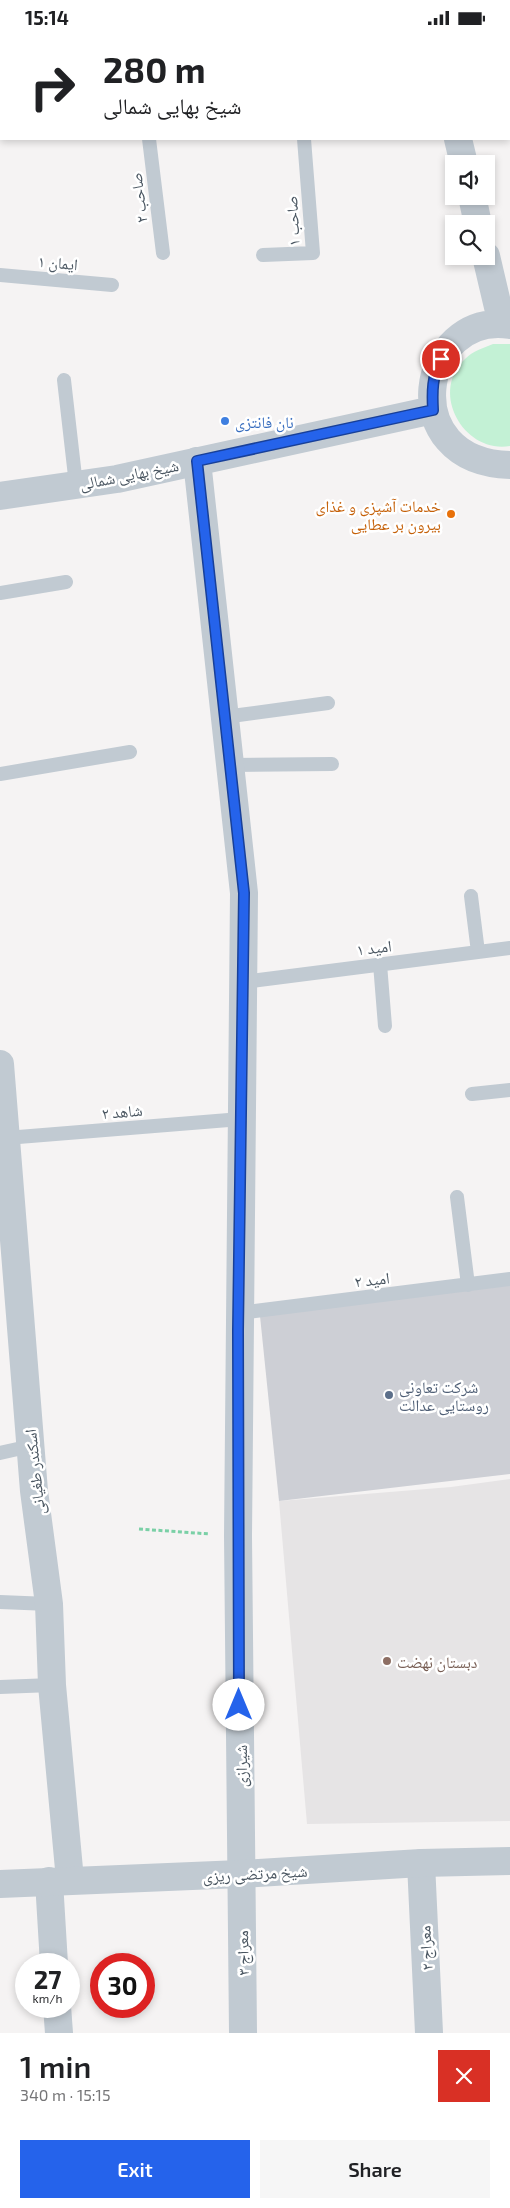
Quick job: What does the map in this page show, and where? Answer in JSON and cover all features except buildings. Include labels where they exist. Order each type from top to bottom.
[{"type":"street","points":[[458,140],[462,155]]},
{"type":"street","points":[[489,265],[506,324],[481,327],[462,336],[446,350],[436,369],[432,389],[433,410],[440,430],[454,446],[470,458],[490,465],[510,465]]},
{"type":"street","name":"شیخ بهایی شمالی","points":[[0,496],[117,479],[433,410]]},
{"type":"street","name":"شیرازی","points":[[197,461],[244,893],[238,1536],[240,1874]]},
{"type":"street","name":"اسکندر طغیانی","points":[[0,1064],[3,1139],[30,1446],[49,1604],[59,1881],[55,1953]]},
{"type":"street","name":"شیخ مرتضی ریزی","points":[[0,1884],[240,1874],[421,1863],[510,1861]]},
{"type":"street","name":"معراج ۲","points":[[421,1863],[429,2033]]},
{"type":"street","name":"معراج ۳","points":[[240,1874],[243,2033]]},
{"type":"street","points":[[58,2018],[59,2033]]},
{"type":"lane","name":"صاحب ۲","points":[[149,140],[163,253]]},
{"type":"lane","name":"صاحب ۱","points":[[263,255],[312,253],[304,140]]},
{"type":"lane","name":"ایمان ۱","points":[[0,275],[112,285]]},
{"type":"lane","points":[[64,380],[76,485]]},
{"type":"lane","points":[[0,593],[66,583]]},
{"type":"lane","points":[[224,717],[328,703]]},
{"type":"lane","points":[[0,774],[130,752]]},
{"type":"lane","points":[[230,765],[332,764]]},
{"type":"lane","points":[[471,896],[478,952]]},
{"type":"lane","name":"امید ۱","points":[[243,982],[510,948]]},
{"type":"lane","points":[[380,964],[384,1026]]},
{"type":"lane","points":[[472,1094],[510,1090]]},
{"type":"lane","name":"شاهد ۲","points":[[3,1139],[241,1119]]},
{"type":"lane","points":[[457,1197],[468,1285]]},
{"type":"lane","name":"امید ۲","points":[[239,1313],[510,1279]]},
{"type":"lane","points":[[0,1453],[30,1446]]},
{"type":"lane","points":[[0,1602],[49,1604]]},
{"type":"lane","points":[[0,1687],[52,1685]]},
{"type":"path","points":[[138,1529],[238,1536]]},
{"type":"shaded area","name":"دبستان نهضت","points":[[510,1479],[510,1821],[307,1824],[279,1501],[451,1487]]},
{"type":"green space","points":[[493,344],[510,344],[510,446],[493,446],[478,440],[466,431],[457,418],[451,403],[450,388],[455,373],[468,356]]},
{"type":"place","name":"نان فانتزی","points":[[225,421]]},
{"type":"place","name":"خدمات آشپزی و غذای بیرون بر عطایی","points":[[451,514]]},
{"type":"place","name":"شرکت تعاونی روستایی عدالت","points":[[389,1395]]},
{"type":"place","name":"دبستان نهضت","points":[[387,1661]]},
{"type":"route","points":[[239,1705],[238,1331],[240,1299],[244,893],[197,461],[433,410],[432,389],[436,369],[441,359]]}]
